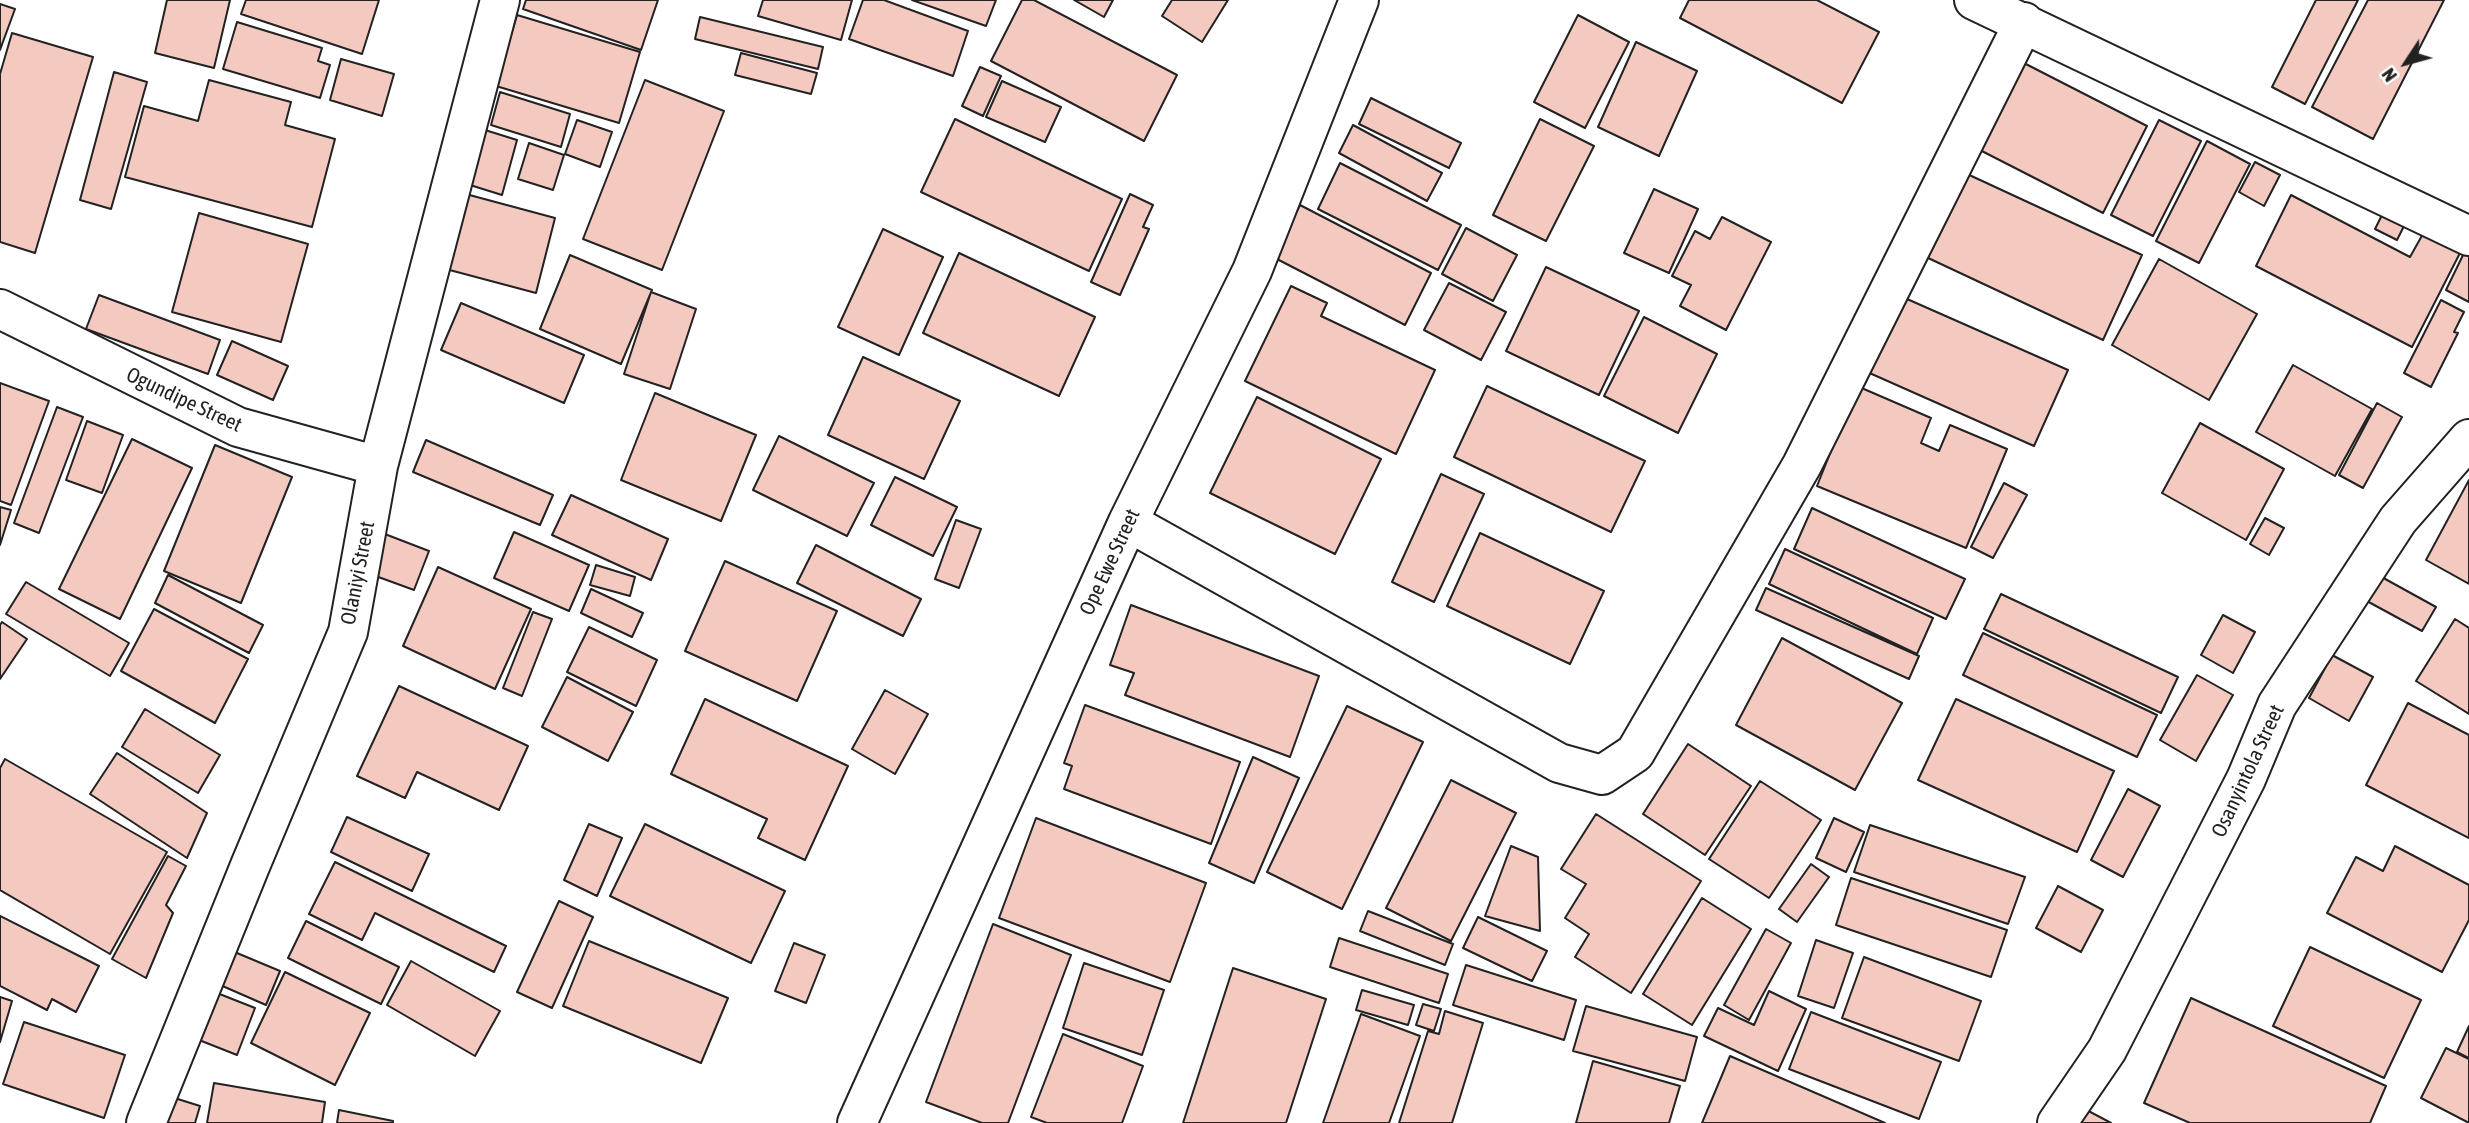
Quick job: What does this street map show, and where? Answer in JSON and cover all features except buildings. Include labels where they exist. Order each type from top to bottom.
[{"type":"street","name":"Olaniyi Street","points":[[146,1123],[348,632],[379,466],[500,0]]},
{"type":"street","name":"Ope Ewe Street","points":[[857,1123],[1128,522],[1252,271],[1359,0]]},
{"type":"street","points":[[1973,0],[2469,236]]},
{"type":"street","points":[[1128,522],[1559,763],[1602,775],[1635,753],[1802,465],[2024,22]]},
{"type":"street","name":"Ogundipe Street","points":[[0,309],[238,427],[379,466]]},
{"type":"street","name":"Osanyintola Street","points":[[2057,1123],[2107,1050],[2246,779],[2277,705],[2398,520],[2469,439]]}]
